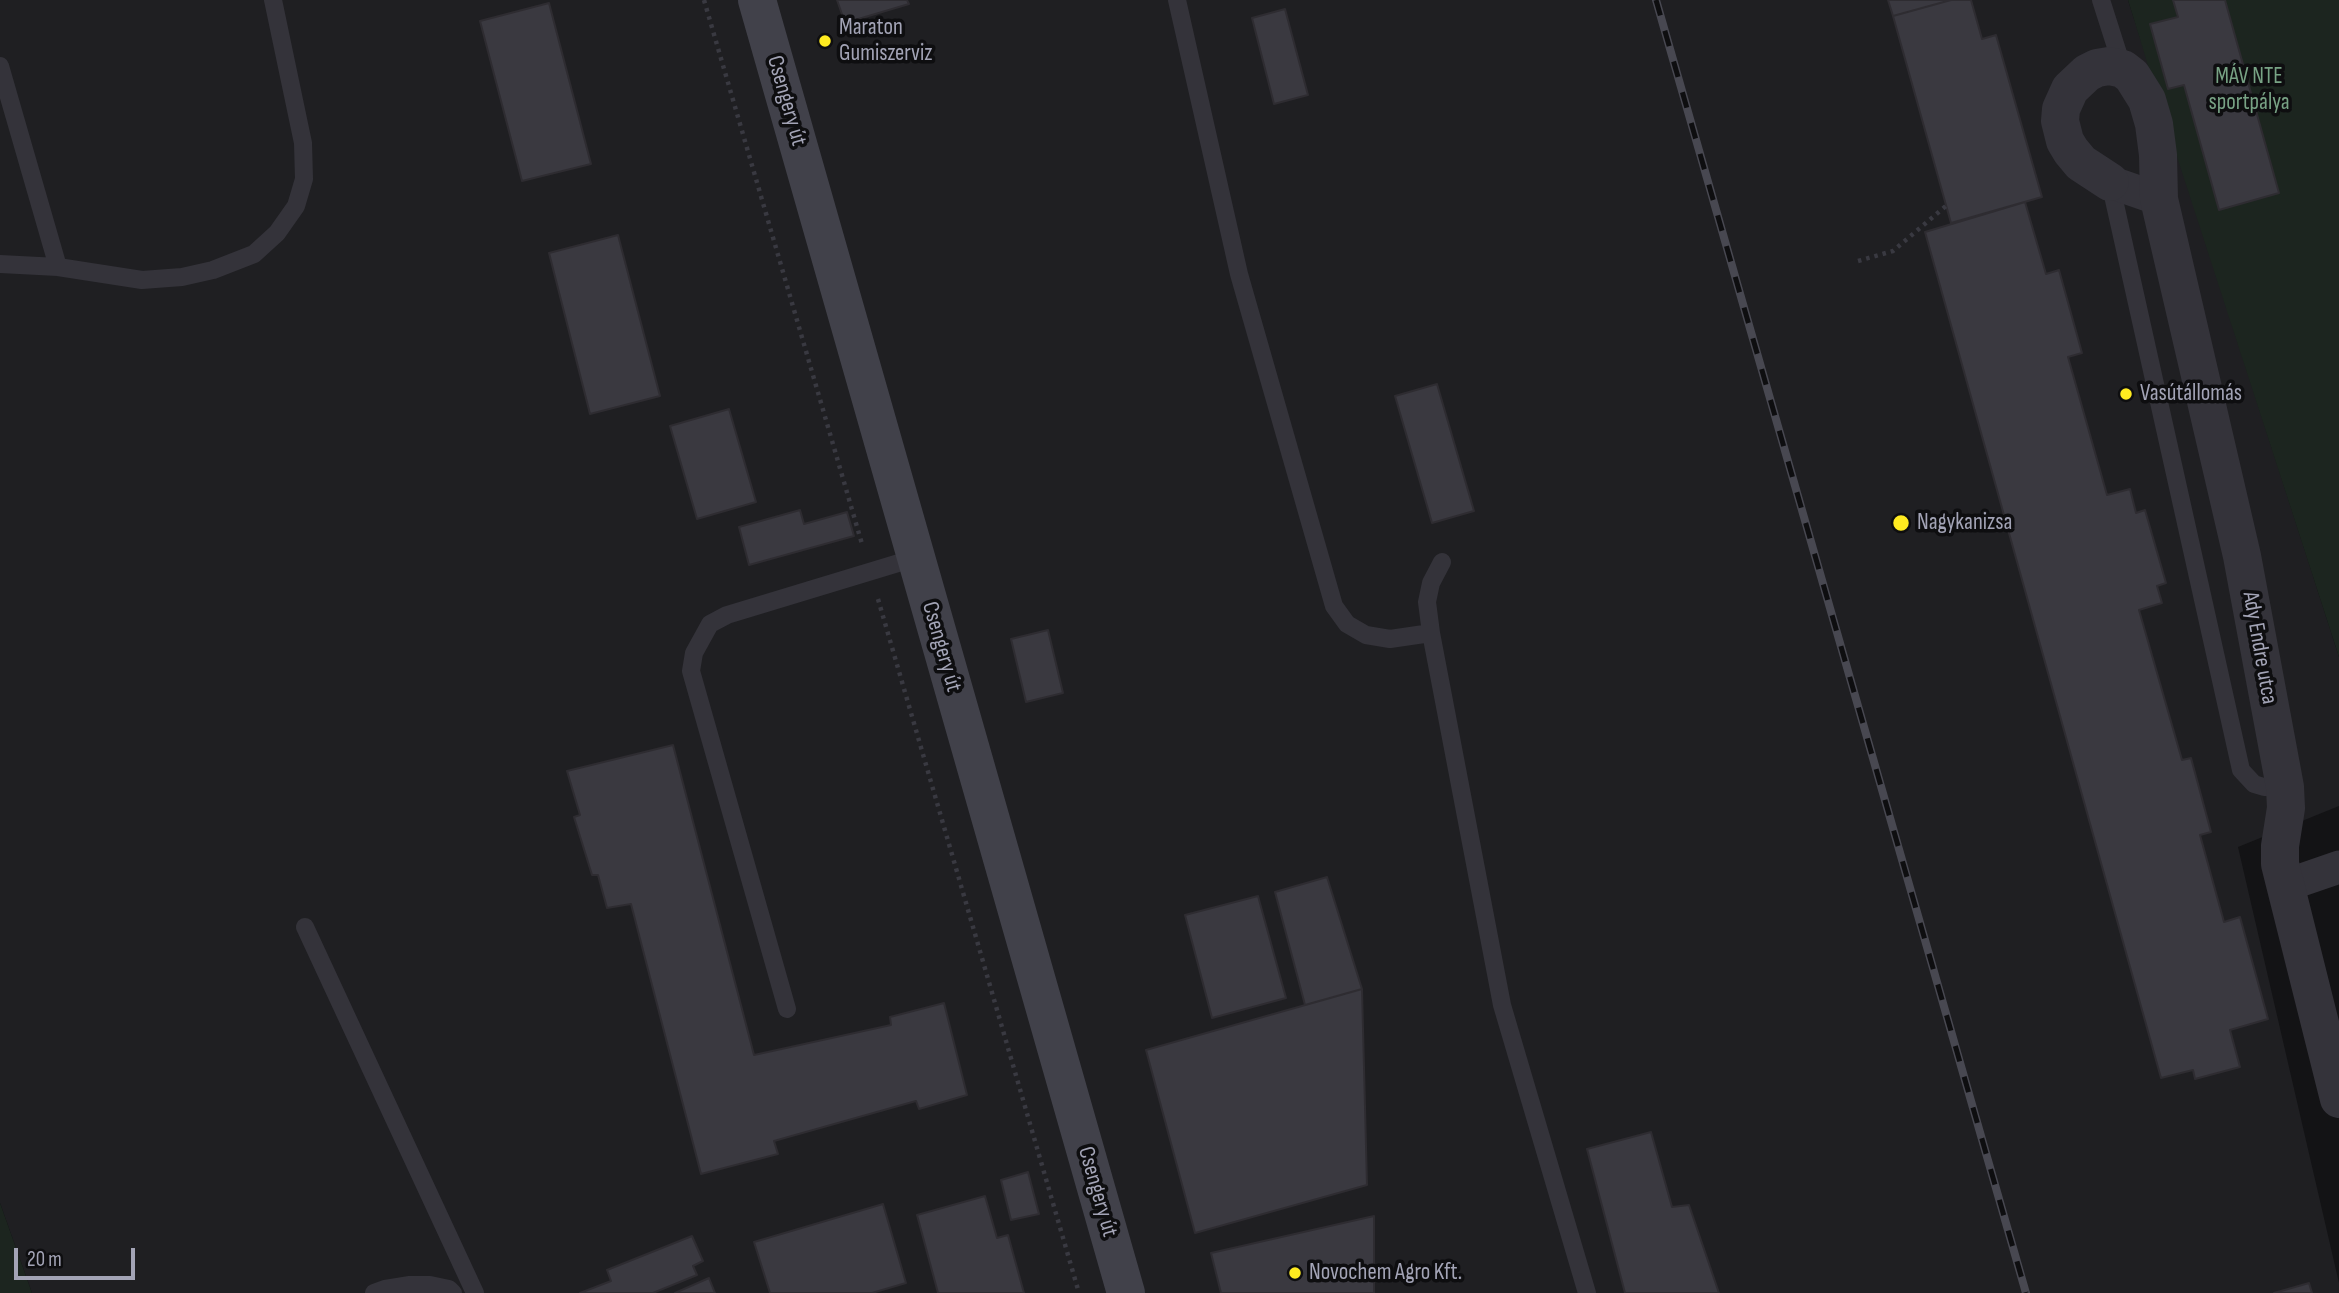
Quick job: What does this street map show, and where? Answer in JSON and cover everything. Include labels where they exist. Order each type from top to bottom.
[{"type":"main road","name":"Csengery út","points":[[757,0],[1126,1293]]},
{"type":"street","points":[[2123,69],[2109,66],[2096,68],[2070,89],[2061,109],[2060,121],[2065,141],[2081,163],[2110,181],[2158,200]]},
{"type":"street","name":"Ady Endre utca","points":[[2123,69],[2141,88],[2151,110],[2158,155],[2158,200],[2242,556],[2285,787],[2286,807],[2280,846],[2284,886],[2339,1098]]},
{"type":"street","points":[[2284,886],[2339,867]]},
{"type":"lane","points":[[0,264],[58,267],[142,280],[181,276],[213,270],[254,254],[277,233],[296,206],[304,179],[303,143],[273,0]]},
{"type":"lane","points":[[1177,0],[1239,274],[1334,606],[1347,624],[1366,635],[1390,639],[1431,633]]},
{"type":"lane","points":[[2101,0],[2123,69]]},
{"type":"lane","points":[[0,66],[58,267]]},
{"type":"lane","points":[[2110,181],[2241,770],[2254,784],[2285,787]]},
{"type":"lane","points":[[787,1009],[691,671],[694,653],[710,624],[727,615],[915,558]]},
{"type":"lane","points":[[1441,562],[1431,583],[1427,602],[1431,633],[1502,1005],[1587,1293]]},
{"type":"lane","points":[[305,927],[475,1293]]},
{"type":"lane","points":[[374,1293],[410,1285],[430,1285],[449,1289],[453,1293]]},
{"type":"path","points":[[704,0],[1079,1293]]},
{"type":"path","points":[[1858,261],[1893,251],[1947,205]]},
{"type":"shaded area","points":[[0,0],[2128,0],[2339,657],[2339,806],[2238,847],[2339,1283],[2339,1293],[32,1293],[0,1203]]},
{"type":"green space","name":"MÁV NTE sportpálya","points":[[2128,0],[2339,0],[2339,657],[2158,98]]},
{"type":"green space","points":[[0,1203],[32,1293],[0,1293]]},
{"type":"building","points":[[837,0],[907,0],[909,4],[845,23]]},
{"type":"building","points":[[1888,0],[1951,0],[1893,16]]},
{"type":"building","points":[[1951,0],[1971,0],[1982,39],[1996,35],[2042,197],[1951,223],[1893,16]]},
{"type":"building","points":[[2173,0],[2225,0],[2279,193],[2219,210],[2184,85],[2168,89],[2150,24],[2178,17]]},
{"type":"building","points":[[549,3],[591,164],[522,181],[480,21]]},
{"type":"building","points":[[1285,9],[1308,95],[1274,104],[1252,18]]},
{"type":"building","points":[[2025,202],[2046,274],[2059,270],[2082,353],[2068,357],[2107,495],[2130,489],[2136,513],[2145,510],[2166,583],[2157,586],[2162,603],[2139,610],[2182,760],[2191,758],[2211,832],[2200,835],[2224,922],[2240,917],[2268,1019],[2230,1030],[2240,1067],[2195,1079],[2193,1070],[2161,1078],[1925,232]]},
{"type":"building","points":[[618,235],[660,396],[590,414],[549,253]]},
{"type":"building","points":[[1437,384],[1474,511],[1432,523],[1395,396]]},
{"type":"building","points":[[729,409],[756,502],[697,519],[670,426]]},
{"type":"building","points":[[800,510],[804,524],[847,512],[854,536],[749,565],[739,527]]},
{"type":"building","points":[[1048,630],[1063,693],[1026,702],[1011,639]]},
{"type":"building","points":[[673,745],[754,1055],[891,1025],[890,1017],[944,1003],[967,1095],[919,1109],[916,1101],[774,1141],[778,1154],[701,1174],[631,904],[607,908],[598,875],[592,875],[574,817],[580,815],[567,771]]},
{"type":"building","points":[[1327,877],[1362,989],[1305,1005],[1275,892]]},
{"type":"building","points":[[1258,896],[1286,998],[1212,1018],[1185,915]]},
{"type":"building","points":[[1362,989],[1367,1185],[1195,1233],[1146,1050]]},
{"type":"building","points":[[1651,1132],[1672,1207],[1689,1205],[1719,1293],[1625,1293],[1587,1149]]},
{"type":"building","points":[[1028,1172],[1039,1214],[1011,1220],[1001,1180]]},
{"type":"building","points":[[985,1196],[997,1238],[1008,1235],[1024,1293],[938,1293],[917,1215]]},
{"type":"building","points":[[883,1204],[906,1283],[872,1293],[770,1293],[754,1242]]},
{"type":"building","name":"Novochem Agro Kft.","points":[[1374,1216],[1374,1293],[1221,1293],[1211,1253]]},
{"type":"building","points":[[692,1236],[703,1261],[693,1266],[697,1275],[653,1293],[580,1293],[611,1281],[607,1270]]},
{"type":"building","points":[[709,1278],[715,1293],[675,1293]]},
{"type":"building","points":[[2309,1283],[2312,1293],[2274,1293]]},
{"type":"railway","points":[[1656,0],[2026,1293]]},
{"type":"place","name":"Maraton Gumiszerviz","points":[[825,41]]},
{"type":"place","name":"Vasútállomás","points":[[2126,394]]},
{"type":"place","name":"Nagykanizsa","points":[[1901,523]]},
{"type":"place","name":"Novochem Agro Kft.","points":[[1295,1273]]}]
